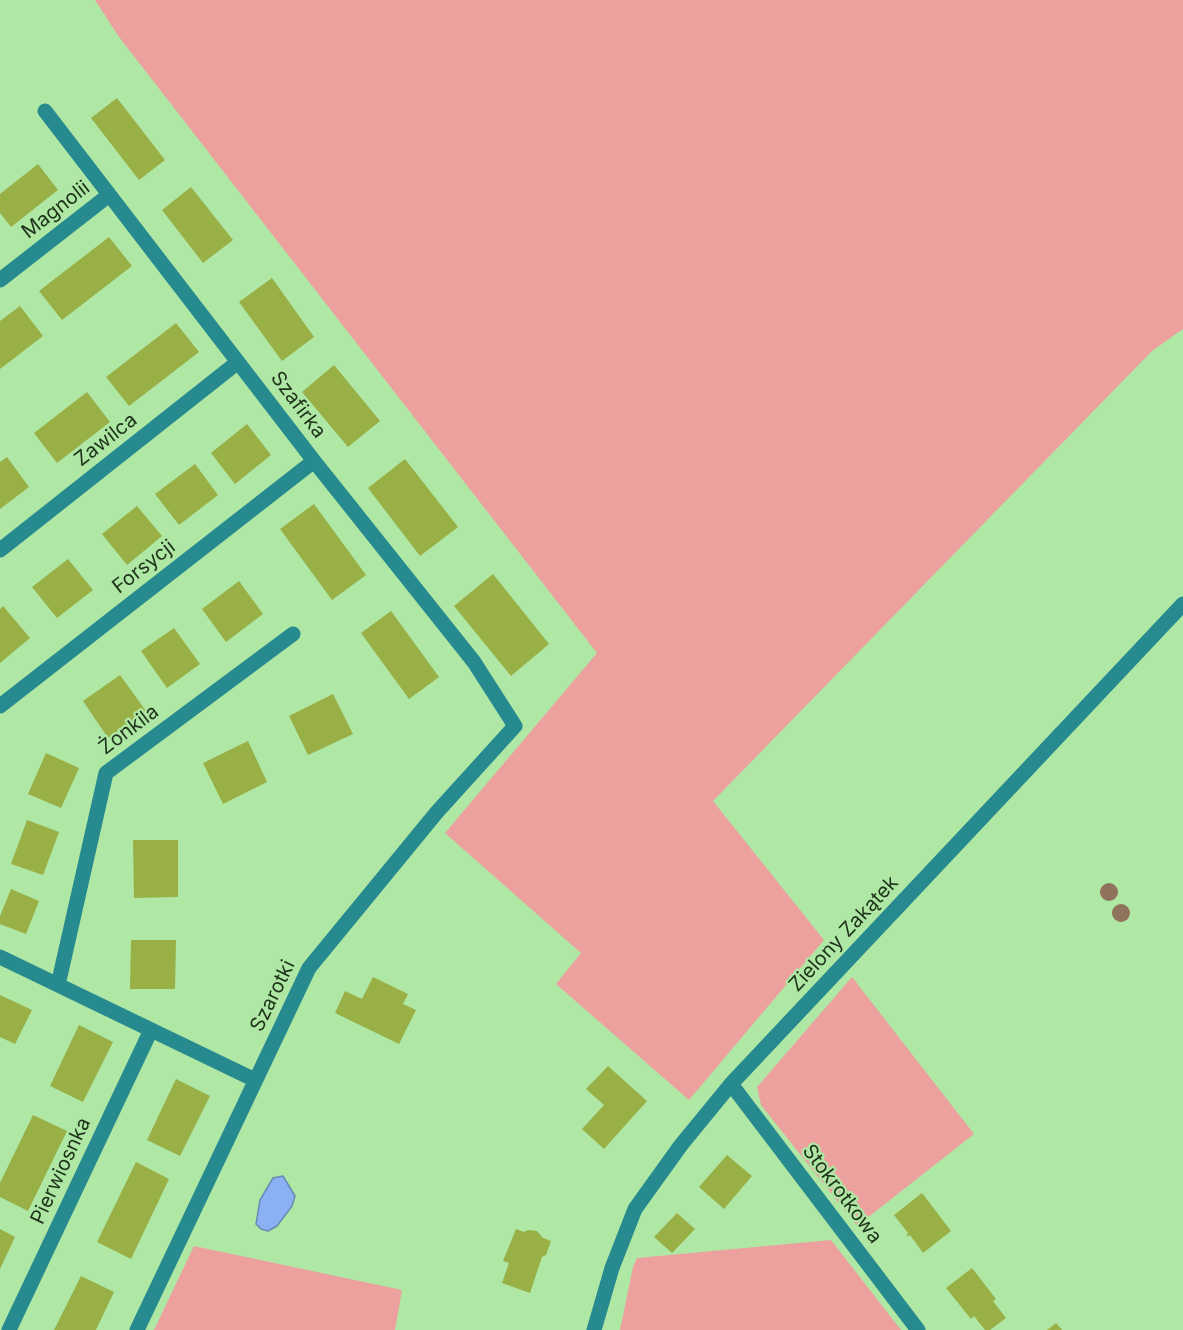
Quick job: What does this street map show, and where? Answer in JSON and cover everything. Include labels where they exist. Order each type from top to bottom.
[{"type":"street","name":"Szafirka","points":[[45,111],[314,460],[474,662],[515,726]]},
{"type":"street","name":"Magnolii","points":[[0,280],[110,195]]},
{"type":"street","name":"Zawilca","points":[[0,550],[238,362]]},
{"type":"street","name":"Forsycji","points":[[0,706],[314,460]]},
{"type":"street","name":"Zielony Zakątek","points":[[594,1330],[612,1268],[635,1209],[681,1145],[732,1084],[1183,604]]},
{"type":"street","name":"Żonkila","points":[[58,985],[106,773],[293,634]]},
{"type":"street","name":"Szarotki","points":[[137,1330],[309,968],[437,812],[515,726]]},
{"type":"street","points":[[0,957],[255,1080]]},
{"type":"street","name":"Pierwiosnka","points":[[9,1330],[151,1030]]},
{"type":"street","name":"Stokrotkowa","points":[[732,1084],[918,1330]]},
{"type":"shaded area","points":[[95,0],[1183,0],[1183,329],[1152,351],[713,801],[824,940],[689,1100],[556,984],[581,953],[445,833],[597,653],[119,37]]},
{"type":"shaded area","points":[[852,977],[974,1134],[857,1226],[761,1105],[757,1087]]},
{"type":"shaded area","points":[[831,1240],[901,1330],[620,1330],[633,1267],[637,1258]]},
{"type":"shaded area","points":[[194,1246],[402,1290],[395,1330],[154,1330]]},
{"type":"water","points":[[283,1176],[295,1196],[292,1206],[277,1226],[268,1231],[261,1229],[256,1224],[260,1200],[273,1178]]},
{"type":"building","points":[[117,98],[165,160],[139,180],[91,118]]},
{"type":"building","points":[[38,164],[58,190],[11,227],[0,213],[0,194]]},
{"type":"building","points":[[191,187],[233,240],[203,263],[162,210]]},
{"type":"building","points":[[109,237],[132,266],[62,320],[39,291]]},
{"type":"building","points":[[272,278],[314,337],[282,361],[239,302]]},
{"type":"building","points":[[20,306],[43,336],[0,369],[0,321]]},
{"type":"building","points":[[176,323],[199,352],[129,406],[106,377]]},
{"type":"building","points":[[334,365],[380,421],[348,447],[302,392]]},
{"type":"building","points":[[87,392],[110,422],[57,463],[34,433]]},
{"type":"building","points":[[247,424],[271,455],[235,484],[211,453]]},
{"type":"building","points":[[7,457],[29,487],[0,509],[0,462]]},
{"type":"building","points":[[405,459],[458,527],[420,556],[368,488]]},
{"type":"building","points":[[195,464],[218,495],[179,525],[155,494]]},
{"type":"building","points":[[314,504],[366,575],[332,600],[280,529]]},
{"type":"building","points":[[137,506],[162,536],[127,565],[102,534]]},
{"type":"building","points":[[68,559],[93,590],[57,618],[32,587]]},
{"type":"building","points":[[493,574],[549,644],[511,676],[454,606]]},
{"type":"building","points":[[239,581],[263,614],[226,642],[202,609]]},
{"type":"building","points":[[3,606],[30,638],[0,663],[0,609]]},
{"type":"building","points":[[391,611],[439,677],[409,699],[361,633]]},
{"type":"building","points":[[174,628],[200,664],[167,688],[141,651]]},
{"type":"building","points":[[120,675],[146,711],[108,738],[83,701]]},
{"type":"building","points":[[333,694],[353,734],[308,755],[289,716]]},
{"type":"building","points":[[248,741],[267,782],[223,804],[203,763]]},
{"type":"building","points":[[46,753],[79,768],[61,808],[28,794]]},
{"type":"building","points":[[27,820],[59,832],[43,875],[11,864]]},
{"type":"building","points":[[133,840],[178,840],[178,897],[134,898]]},
{"type":"building","points":[[11,889],[39,901],[26,934],[0,924],[0,916]]},
{"type":"building","points":[[131,940],[176,940],[175,989],[130,989]]},
{"type":"building","points":[[373,977],[408,994],[403,1004],[416,1010],[399,1044],[335,1013],[345,991],[362,999]]},
{"type":"building","points":[[0,995],[32,1010],[15,1044],[0,1037]]},
{"type":"building","points":[[79,1025],[113,1042],[83,1102],[50,1086]]},
{"type":"building","points":[[608,1066],[647,1101],[604,1149],[582,1129],[604,1105],[586,1089]]},
{"type":"building","points":[[176,1079],[210,1096],[180,1156],[147,1140]]},
{"type":"building","points":[[33,1115],[67,1131],[28,1211],[0,1197],[0,1183]]},
{"type":"building","points":[[727,1155],[752,1176],[724,1209],[699,1187]]},
{"type":"building","points":[[136,1162],[169,1179],[131,1259],[97,1242]]},
{"type":"building","points":[[922,1193],[951,1231],[923,1253],[910,1235],[906,1237],[908,1233],[894,1215]]},
{"type":"building","points":[[677,1213],[695,1229],[672,1253],[654,1237]]},
{"type":"building","points":[[0,1229],[15,1237],[0,1269]]},
{"type":"building","points":[[516,1229],[524,1232],[537,1231],[543,1238],[551,1241],[546,1255],[542,1257],[530,1293],[502,1283],[509,1263],[503,1261]]},
{"type":"building","points":[[972,1268],[996,1299],[993,1301],[1006,1318],[990,1330],[985,1330],[974,1316],[971,1319],[946,1288]]},
{"type":"building","points":[[81,1276],[114,1292],[96,1330],[54,1330]]},
{"type":"building","points":[[1056,1323],[1062,1330],[1047,1330]]}]
